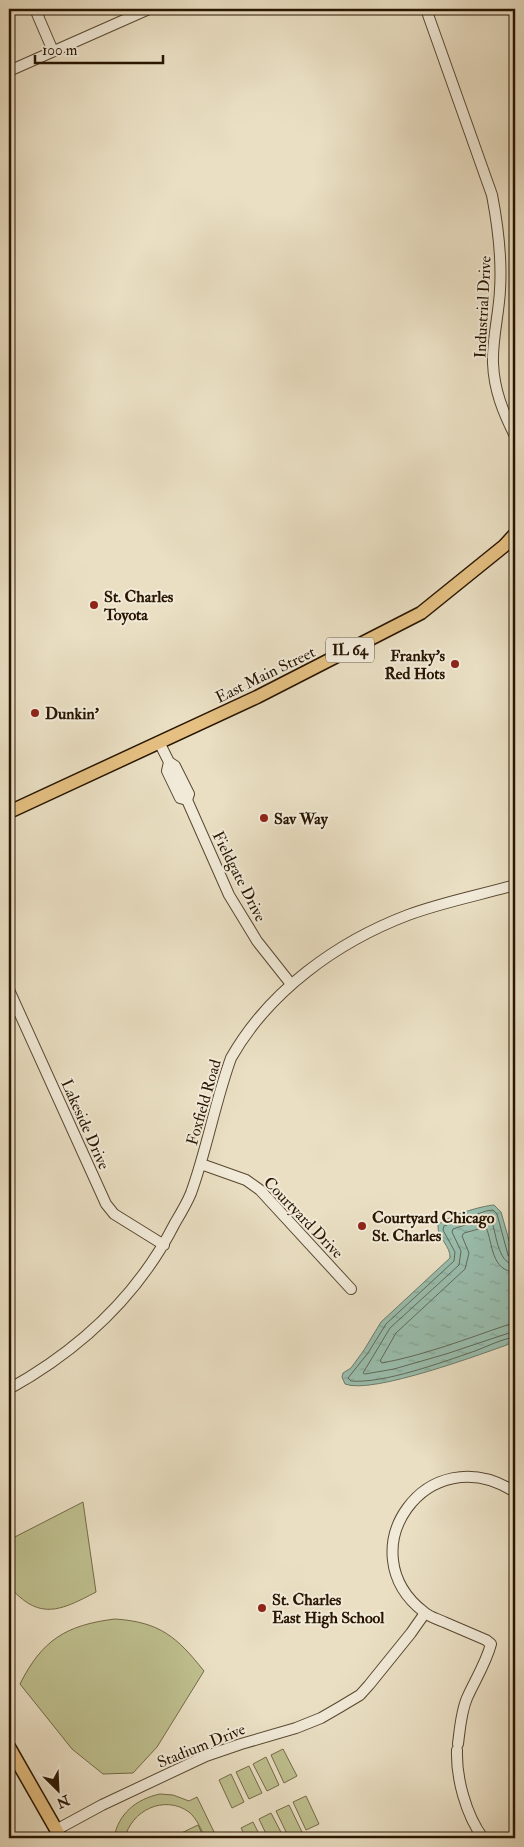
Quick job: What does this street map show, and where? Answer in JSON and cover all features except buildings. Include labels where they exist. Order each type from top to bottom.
[{"type":"main road","name":"East Main Street","points":[[9,812],[257,697],[421,614],[504,546],[515,534]]},
{"type":"main road","points":[[9,1746],[59,1834]]},
{"type":"street","points":[[35,9],[54,50]]},
{"type":"street","points":[[9,71],[149,9]]},
{"type":"street","name":"Industrial Drive","points":[[426,9],[485,172],[495,209],[501,257],[500,292],[493,362],[496,389],[504,415],[515,436]]},
{"type":"street","name":"Fieldgate Drive","points":[[159,742],[169,762],[167,771],[180,798],[187,800],[229,895],[257,942],[291,984]]},
{"type":"street","name":"Foxfield Road","points":[[9,1389],[36,1374],[74,1347],[106,1318],[139,1281],[164,1245],[190,1195],[201,1164],[231,1058],[256,1020],[291,984],[340,948],[380,926],[432,907],[515,885]]},
{"type":"street","name":"Lakeside Drive","points":[[9,990],[106,1204],[114,1214],[164,1245]]},
{"type":"street","name":"Courtyard Drive","points":[[201,1164],[246,1180],[260,1190],[351,1289]]},
{"type":"street","points":[[483,1838],[469,1812],[462,1790],[457,1766],[457,1747],[462,1713],[491,1644],[425,1613],[413,1602],[401,1586],[392,1567],[392,1550],[396,1531],[403,1514],[414,1499],[430,1486],[448,1478],[472,1476],[494,1480],[515,1492]]},
{"type":"street","name":"Stadium Drive","points":[[59,1834],[102,1805],[206,1756],[296,1728],[321,1718],[360,1695],[407,1639],[425,1613]]},
{"type":"shaded area","points":[[83,1502],[96,1592],[61,1608],[40,1608],[30,1604],[9,1586],[9,1540]]},
{"type":"shaded area","points":[[115,1619],[144,1624],[166,1633],[185,1649],[204,1671],[157,1747],[133,1773],[103,1774],[72,1749],[20,1684],[37,1656],[57,1637],[83,1626]]},
{"type":"shaded area","points":[[283,1749],[297,1776],[284,1783],[271,1755]]},
{"type":"shaded area","points":[[266,1757],[279,1785],[267,1791],[253,1764]]},
{"type":"shaded area","points":[[249,1766],[262,1793],[249,1799],[236,1772]]},
{"type":"shaded area","points":[[231,1774],[244,1802],[232,1808],[219,1780]]},
{"type":"shaded area","points":[[160,1794],[173,1795],[189,1801],[197,1797],[217,1838],[205,1838],[197,1821],[189,1812],[179,1807],[159,1805],[141,1813],[128,1828],[125,1838],[114,1838],[116,1829],[130,1809],[151,1796]]},
{"type":"shaded area","points":[[306,1796],[319,1824],[306,1830],[293,1802]]},
{"type":"shaded area","points":[[289,1805],[302,1832],[289,1838],[276,1811]]},
{"type":"shaded area","points":[[271,1813],[284,1838],[268,1838],[259,1819]]},
{"type":"shaded area","points":[[253,1822],[261,1838],[246,1838],[241,1828]]},
{"type":"shaded area","points":[[198,1825],[204,1838],[171,1838]]},
{"type":"water","points":[[494,1205],[501,1212],[515,1261],[515,1342],[455,1363],[379,1384],[359,1386],[345,1384],[342,1377],[343,1373],[351,1368],[381,1322],[450,1258],[450,1254],[438,1230],[438,1225],[464,1212]]},
{"type":"place","name":"St. Charles Toyota","points":[[94,605]]},
{"type":"place","name":"Franky's Red Hots","points":[[455,664]]},
{"type":"place","name":"Dunkin'","points":[[35,713]]},
{"type":"place","name":"Sav Way","points":[[264,818]]},
{"type":"place","name":"Courtyard Chicago St. Charles","points":[[362,1226]]},
{"type":"place","name":"St. Charles East High School","points":[[262,1608]]}]
